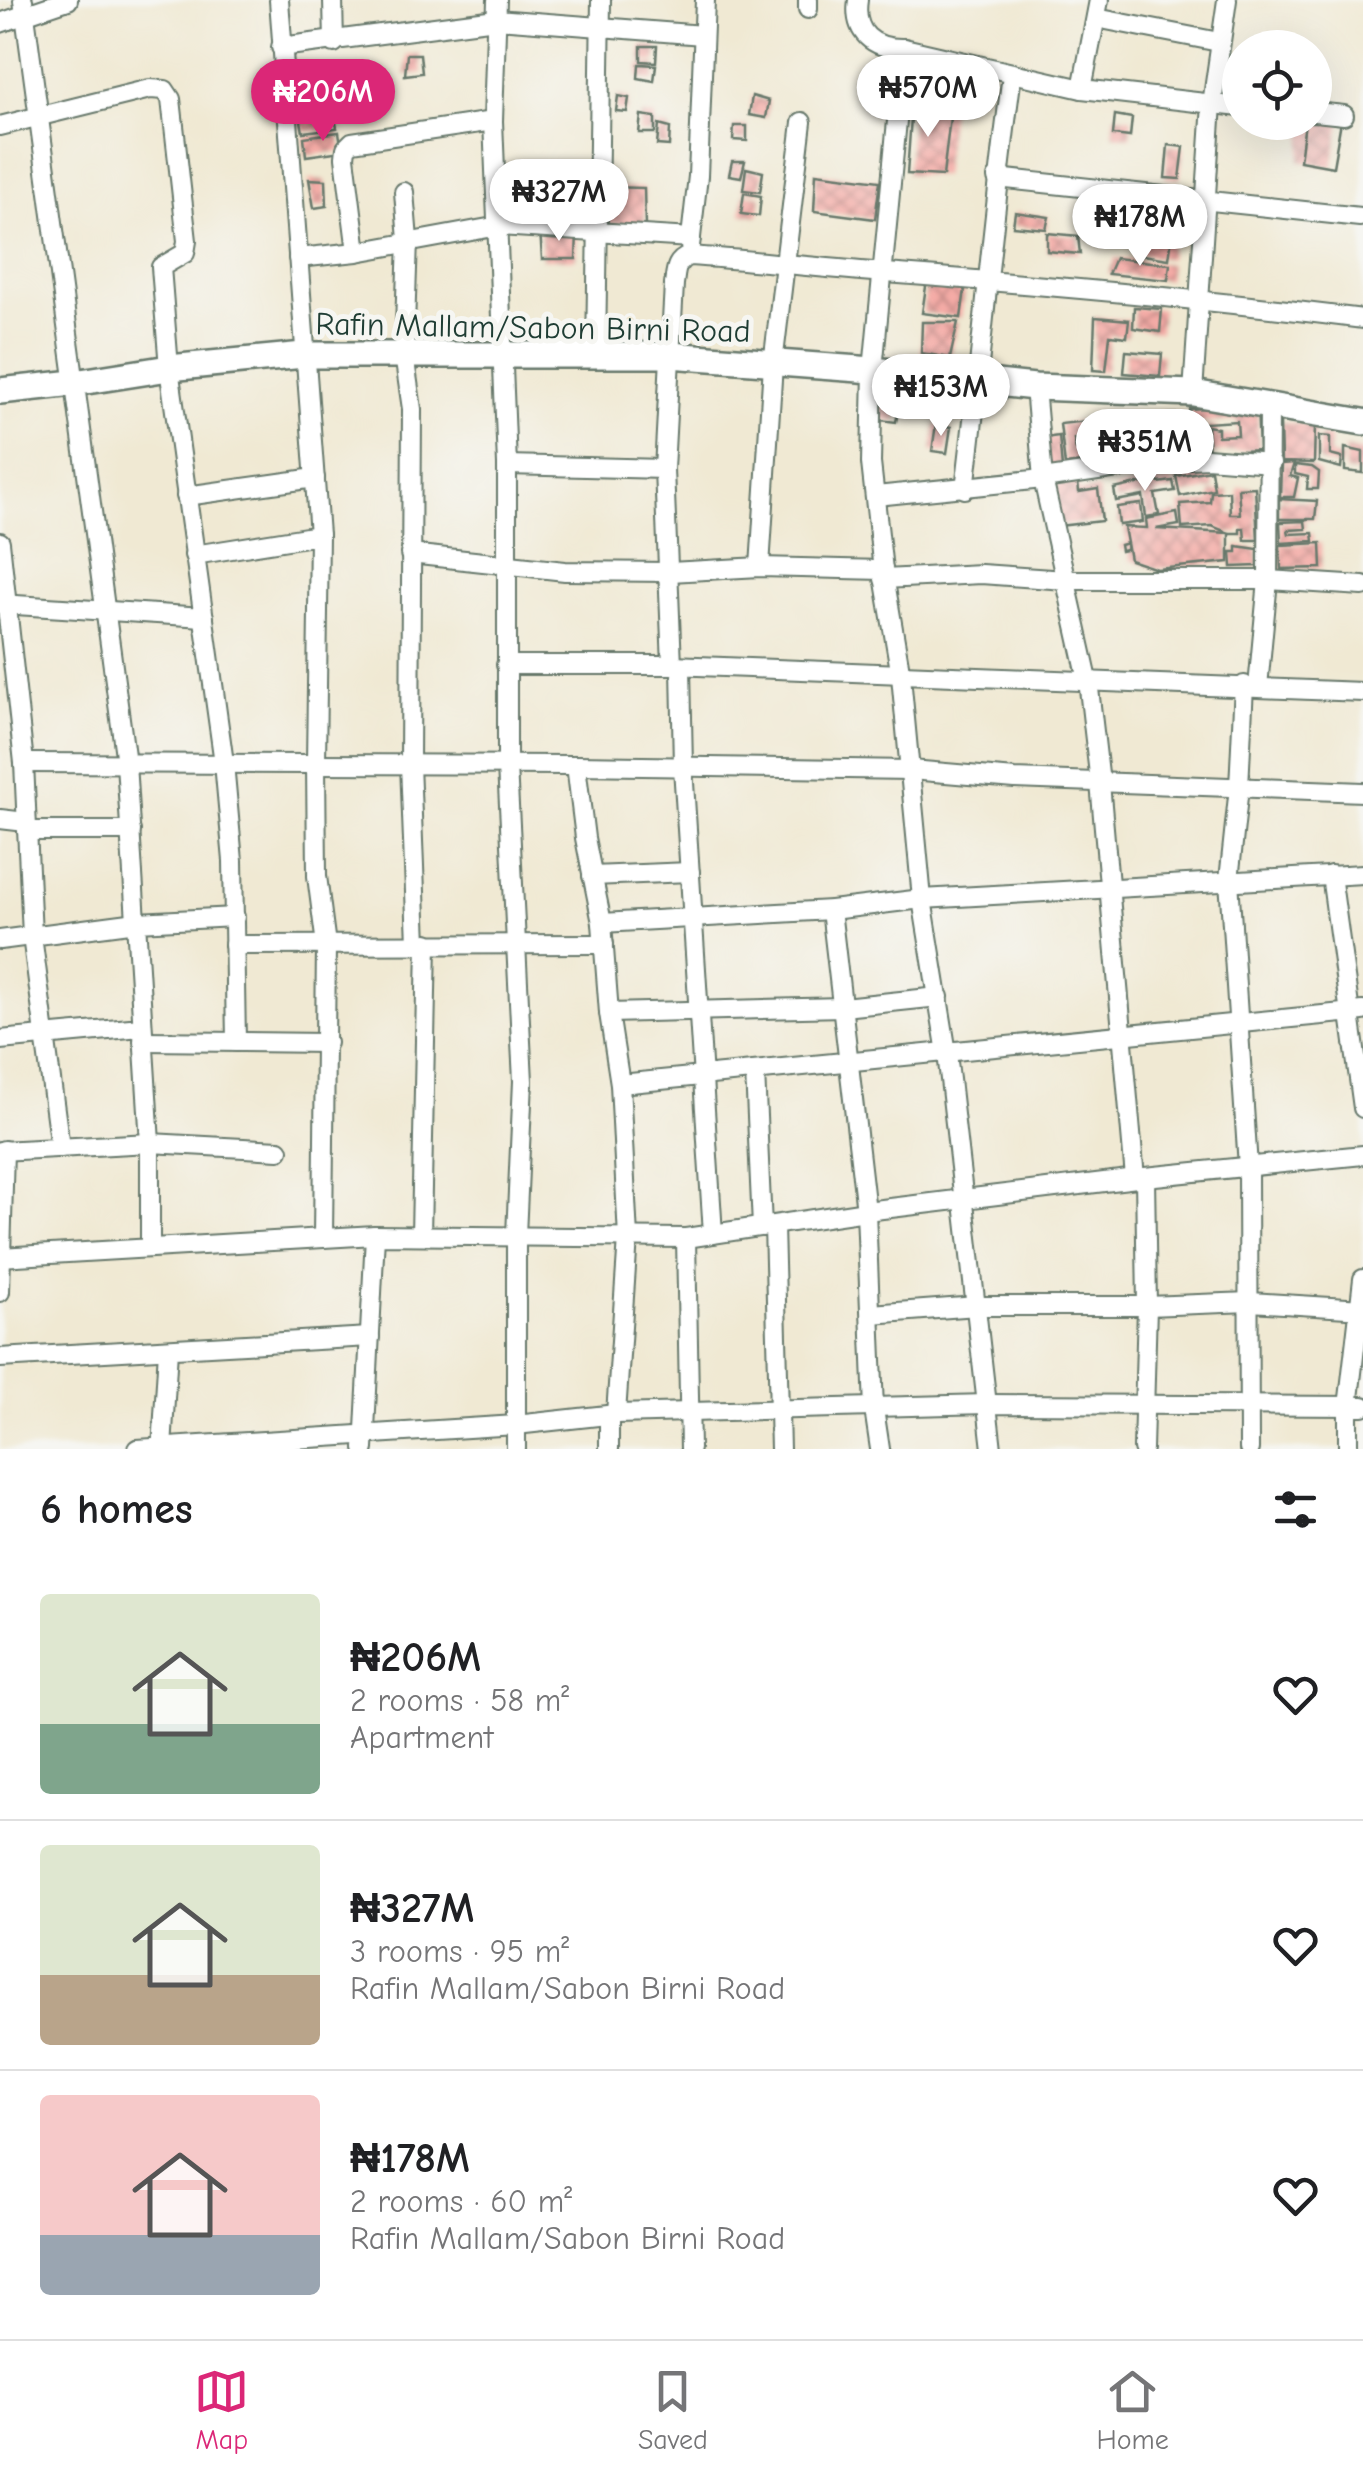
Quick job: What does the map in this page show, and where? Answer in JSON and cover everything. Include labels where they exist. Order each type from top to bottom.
[{"type":"street","points":[[0,23],[24,8],[68,0]]},
{"type":"street","points":[[279,0],[319,536],[317,876],[326,945],[323,1238]]},
{"type":"street","points":[[334,0],[334,43]]},
{"type":"street","points":[[596,355],[601,0]]},
{"type":"street","points":[[705,0],[698,176],[690,247],[676,266],[664,469],[714,1234]]},
{"type":"street","points":[[858,0],[856,12],[861,32],[872,43],[887,48],[904,48],[1082,90],[1222,105]]},
{"type":"street","points":[[1193,394],[1212,104],[1227,0]]},
{"type":"street","points":[[24,8],[126,763],[150,1144],[150,1247]]},
{"type":"street","points":[[1082,90],[1098,9],[1220,42]]},
{"type":"street","points":[[280,48],[334,43],[497,10],[600,29],[703,35]]},
{"type":"street","points":[[497,10],[493,121],[508,465],[506,766],[523,1080],[516,1235],[516,1449]]},
{"type":"street","points":[[904,48],[874,370],[871,463],[883,574],[901,676],[922,899],[947,1053],[992,1449]]},
{"type":"street","points":[[966,489],[1012,75]]},
{"type":"street","points":[[0,126],[150,90],[164,90],[172,99],[188,241],[185,253],[161,267],[169,368],[224,763],[235,917],[236,1042]]},
{"type":"street","points":[[1332,114],[1344,115]]},
{"type":"street","points":[[357,252],[346,148],[352,142],[493,121]]},
{"type":"street","points":[[760,567],[774,364],[802,122]]},
{"type":"street","points":[[998,178],[1360,217]]},
{"type":"street","points":[[404,192],[408,240],[404,355],[412,409],[410,764],[422,944],[421,1234]]},
{"type":"street","points":[[298,258],[357,252],[499,226],[600,233],[883,273],[1200,298],[1363,319]]},
{"type":"street","name":"Rafin Mallam/Sabon Birni Road","points":[[0,391],[304,355],[669,355],[1035,387],[1193,394],[1363,422]]},
{"type":"street","points":[[1035,387],[1043,480],[1088,680],[1100,782],[1120,1036],[1140,1178],[1147,1306],[1143,1449]]},
{"type":"street","points":[[1250,1449],[1248,1167],[1230,880],[1251,686],[1268,580],[1269,405]]},
{"type":"street","points":[[876,496],[1043,480],[1174,460],[1271,463]]},
{"type":"street","points":[[508,465],[664,469]]},
{"type":"street","points":[[186,496],[315,478]]},
{"type":"street","points":[[194,554],[319,536]]},
{"type":"street","points":[[0,542],[9,720],[24,763],[32,936],[60,1148]]},
{"type":"street","points":[[410,554],[565,570],[670,572],[760,567],[1066,580],[1268,580],[1363,586]]},
{"type":"street","points":[[4,605],[204,617]]},
{"type":"street","points":[[506,665],[676,666],[1363,692]]},
{"type":"street","points":[[24,763],[911,770],[1363,792]]},
{"type":"street","points":[[576,765],[602,923],[620,1084],[628,1238],[609,1449]]},
{"type":"street","points":[[0,819],[26,826],[131,830]]},
{"type":"street","points":[[592,876],[690,872]]},
{"type":"street","points":[[602,923],[831,910],[922,899],[1363,874]]},
{"type":"street","points":[[1331,875],[1357,1012],[1363,1108]]},
{"type":"street","points":[[831,910],[866,1212],[874,1409],[880,1449]]},
{"type":"street","points":[[0,940],[137,922],[235,917]]},
{"type":"street","points":[[234,945],[604,944]]},
{"type":"street","points":[[609,1012],[844,1007],[939,997]]},
{"type":"street","points":[[620,1084],[1357,1012]]},
{"type":"street","points":[[0,1040],[44,1034],[142,1034],[236,1042],[326,1043]]},
{"type":"street","points":[[756,1072],[780,1449]]},
{"type":"street","points":[[0,1292],[2,1150],[150,1144],[279,1150]]},
{"type":"street","points":[[1,1257],[375,1234],[686,1238],[1140,1178],[1363,1155]]},
{"type":"street","points":[[365,1442],[375,1234]]},
{"type":"street","points":[[686,1238],[690,1449]]},
{"type":"street","points":[[1348,1449],[1356,1406],[1363,1278]]},
{"type":"street","points":[[871,1314],[977,1306],[1250,1302],[1360,1308]]},
{"type":"street","points":[[0,1358],[370,1337]]},
{"type":"street","points":[[162,1448],[168,1349]]},
{"type":"street","points":[[136,1449],[365,1442],[612,1415],[987,1404],[1356,1406]]},
{"type":"building","points":[[641,46],[657,46],[656,62],[641,61]]},
{"type":"building","points":[[407,54],[420,54],[422,73],[405,75]]},
{"type":"building","points":[[639,64],[656,65],[654,81],[638,78]]},
{"type":"building","points":[[618,96],[629,98],[627,112],[616,111]]},
{"type":"building","points":[[752,96],[769,101],[766,118],[749,115]]},
{"type":"building","points":[[912,103],[951,109],[943,176],[907,174]]},
{"type":"building","points":[[334,112],[337,128],[303,132],[300,115]]},
{"type":"building","points":[[641,115],[655,117],[655,133],[639,133]]},
{"type":"building","points":[[1115,115],[1132,118],[1130,137],[1113,135]]},
{"type":"building","points":[[1332,120],[1341,121],[1333,167],[1300,161],[1303,140],[1332,140]]},
{"type":"building","points":[[659,125],[670,128],[669,146],[657,145]]},
{"type":"building","points":[[734,126],[747,126],[747,141],[733,140]]},
{"type":"building","points":[[339,132],[342,151],[306,156],[304,137]]},
{"type":"building","points":[[1168,145],[1184,147],[1180,179],[1165,178]]},
{"type":"building","points":[[732,161],[745,161],[741,177],[729,175]]},
{"type":"building","points":[[746,168],[763,172],[760,192],[743,190]]},
{"type":"building","points":[[541,172],[581,174],[580,189],[542,187]]},
{"type":"building","points":[[816,173],[880,181],[875,219],[814,211]]},
{"type":"building","points":[[309,179],[326,180],[327,206],[314,208]]},
{"type":"building","points":[[606,187],[644,188],[645,227],[607,223]]},
{"type":"building","points":[[744,193],[761,196],[759,216],[741,214]]},
{"type":"building","points":[[1086,194],[1122,200],[1119,206],[1103,206],[1100,223],[1084,220]]},
{"type":"building","points":[[1142,203],[1176,207],[1169,259],[1136,254]]},
{"type":"building","points":[[1015,212],[1049,217],[1046,229],[1013,226]]},
{"type":"building","points":[[540,229],[577,231],[576,259],[542,259]]},
{"type":"building","points":[[1047,233],[1078,236],[1080,254],[1047,251]]},
{"type":"building","points":[[1115,258],[1170,264],[1168,280],[1108,274]]},
{"type":"building","points":[[927,280],[966,282],[961,318],[922,313]]},
{"type":"building","points":[[1134,307],[1162,309],[1160,332],[1133,328]]},
{"type":"building","points":[[1095,317],[1129,320],[1127,337],[1110,335],[1106,371],[1093,370]]},
{"type":"building","points":[[922,322],[958,322],[950,358],[921,353]]},
{"type":"building","points":[[1126,351],[1162,354],[1160,376],[1124,373]]},
{"type":"building","points":[[880,403],[899,408],[896,422],[879,420]]},
{"type":"building","points":[[1257,405],[1259,450],[1209,453],[1207,426],[1218,428],[1218,436],[1238,435],[1237,421],[1190,424],[1189,409]]},
{"type":"building","points":[[1186,414],[1188,435],[1206,434],[1208,454],[1172,458],[1172,439],[1163,440],[1159,433],[1160,440],[1145,441],[1147,433],[1141,434],[1142,444],[1167,442],[1168,457],[1129,460],[1126,436],[1118,437],[1116,420]]},
{"type":"building","points":[[1096,420],[1099,436],[1074,439],[1076,450],[1097,448],[1099,461],[1065,465],[1060,424]]},
{"type":"building","points":[[1113,420],[1115,435],[1101,436],[1099,422]]},
{"type":"building","points":[[1280,422],[1315,425],[1314,463],[1281,462]]},
{"type":"building","points":[[936,424],[951,427],[947,453],[932,451]]},
{"type":"building","points":[[1059,436],[1062,468],[1048,470],[1044,438]]},
{"type":"building","points":[[1319,436],[1330,437],[1330,455],[1342,458],[1341,468],[1319,462]]},
{"type":"building","points":[[1124,442],[1127,458],[1102,461],[1100,445]]},
{"type":"building","points":[[1345,448],[1363,452],[1363,473],[1345,471]]},
{"type":"building","points":[[1294,463],[1290,476],[1298,478],[1294,497],[1280,497],[1281,464]]},
{"type":"building","points":[[1295,465],[1319,472],[1318,489],[1307,489],[1308,477],[1295,474]]},
{"type":"building","points":[[1211,470],[1214,489],[1180,496],[1176,476]]},
{"type":"building","points":[[1156,480],[1173,481],[1175,491],[1155,494],[1159,515],[1146,517],[1143,496],[1116,501],[1114,489]]},
{"type":"building","points":[[1078,482],[1079,492],[1098,489],[1102,521],[1058,526],[1053,485]]},
{"type":"building","points":[[1255,487],[1258,540],[1245,540],[1244,528],[1240,528],[1240,533],[1229,533],[1212,526],[1182,528],[1180,504],[1210,502],[1211,492],[1229,491],[1230,514],[1240,514],[1238,488]]},
{"type":"building","points":[[1279,499],[1317,501],[1315,519],[1279,519]]},
{"type":"building","points":[[1141,504],[1143,522],[1119,525],[1117,507]]},
{"type":"building","points":[[1177,513],[1179,525],[1156,529],[1229,533],[1229,562],[1157,569],[1130,560],[1124,527],[1147,528],[1146,519]]},
{"type":"building","points":[[1305,521],[1306,529],[1288,530],[1289,534],[1313,533],[1314,541],[1281,543],[1280,522]]},
{"type":"building","points":[[1321,543],[1322,568],[1281,569],[1280,545]]},
{"type":"building","points":[[1237,546],[1258,549],[1258,566],[1232,567],[1231,552],[1237,552]]}]
